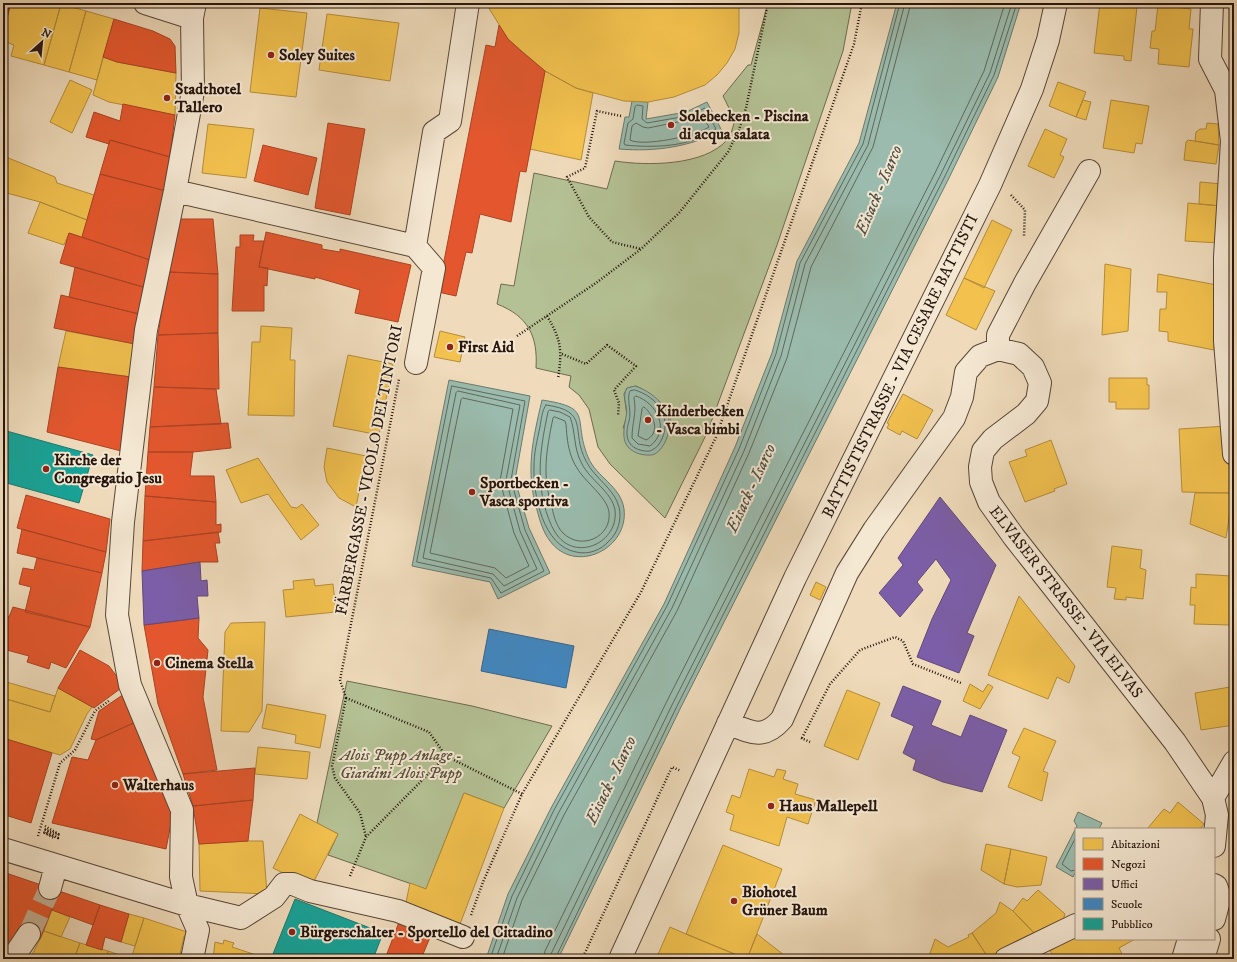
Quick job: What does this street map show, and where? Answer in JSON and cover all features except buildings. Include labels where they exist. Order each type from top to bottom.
[{"type":"street","points":[[145,3],[194,10],[193,90],[175,191],[146,330],[123,522],[117,615],[130,685],[182,810],[181,877],[187,905],[198,930],[192,959]]},
{"type":"street","points":[[415,246],[434,132],[450,121],[468,3]]},
{"type":"street","name":"BATTISTISTRASSE - VIA CESARE BATTISTI","points":[[728,723],[795,578],[990,185],[1032,89],[1048,40],[1056,3]]},
{"type":"street","points":[[1212,3],[1210,59],[1230,82],[1232,141],[1225,257],[1225,341],[1234,454]]},
{"type":"street","points":[[620,959],[728,723],[758,733],[772,730],[782,719],[847,573],[874,530],[954,418],[962,397],[966,372],[980,356],[998,349],[998,335],[1021,289],[1089,171]]},
{"type":"street","points":[[175,191],[415,246],[434,268],[408,370]]},
{"type":"street","name":"ELVASER STRASSE - VIA ELVAS","points":[[998,349],[1019,354],[1033,367],[1040,383],[1037,401],[1026,414],[993,439],[983,451],[980,467],[981,482],[989,502],[1014,537],[1175,742],[1213,798],[1217,815],[1215,836]]},
{"type":"street","points":[[1213,798],[1234,762]]},
{"type":"street","points":[[3,849],[187,905],[241,918],[274,897],[284,884],[293,884],[310,891],[342,897],[398,911],[454,934]]},
{"type":"street","points":[[50,888],[56,866]]},
{"type":"street","points":[[1215,886],[1220,897],[1215,915]]},
{"type":"street","points":[[1006,959],[1075,925]]},
{"type":"street","points":[[12,959],[16,950],[29,934]]},
{"type":"street","points":[[1183,959],[1189,940]]},
{"type":"street","points":[[1203,959],[1209,940]]},
{"type":"path","points":[[517,336],[641,249],[679,213],[728,152],[739,130],[746,108],[768,3]]},
{"type":"path","points":[[454,934],[482,882],[522,794],[641,592],[716,436],[854,44],[862,3]]},
{"type":"path","points":[[621,116],[597,112],[585,168],[567,177],[589,217],[612,242],[641,249]]},
{"type":"path","points":[[1014,196],[1025,210]]},
{"type":"path","points":[[547,316],[556,332],[562,354],[558,379]]},
{"type":"path","points":[[562,354],[586,364],[607,345],[636,366],[614,390],[619,403],[618,416]]},
{"type":"path","name":"FÄRBERGASSE - VICOLO DEI TINTORI","points":[[346,698],[340,680],[408,370]]},
{"type":"path","points":[[810,742],[802,738],[830,684],[860,650],[895,637],[903,641],[913,664],[961,683]]},
{"type":"path","points":[[31,858],[60,763],[75,750],[95,711],[112,698]]},
{"type":"path","points":[[366,837],[360,813],[334,778],[332,766],[346,698],[429,732],[446,756],[522,794]]},
{"type":"path","points":[[342,897],[366,837],[446,756]]},
{"type":"path","points":[[582,959],[672,767],[702,780]]},
{"type":"path","points":[[45,826],[60,835],[44,829],[58,838],[43,832],[56,840]]},
{"type":"green space","points":[[768,3],[852,3],[843,51],[777,245],[707,433],[665,518],[610,464],[598,447],[589,409],[579,395],[569,387],[571,376],[536,368],[535,346],[529,328],[508,309],[497,304],[501,284],[514,286],[534,173],[607,189],[615,161],[628,163],[674,162],[704,155],[717,149],[730,136],[735,120],[723,96],[748,65],[751,65]],"holes":[[[636,386],[650,394],[667,410],[670,419],[669,433],[623,428],[627,416],[624,394],[627,388]]]},
{"type":"green space","name":"Alois Pupp Anlage - Giardini Alois Pupp","points":[[347,681],[472,706],[552,726],[504,808],[464,793],[426,889],[328,855],[338,834],[317,823]]},
{"type":"water","name":"Eisack - Isarco","points":[[897,3],[1021,3],[998,77],[948,180],[681,707],[558,959],[486,959],[508,894],[551,808],[664,604],[735,447],[772,353],[797,261],[859,143]]},
{"type":"water","name":"Solebecken - Piscina di acqua salata","points":[[632,101],[648,102],[646,119],[686,112],[707,102],[722,131],[684,145],[646,150],[619,149],[625,117],[629,117]]},
{"type":"water","name":"Sportbecken - Vasca sportiva","points":[[449,380],[530,396],[515,480],[529,528],[550,573],[498,599],[490,582],[412,566]]},
{"type":"water","name":"Kinderbecken - Vasca bimbi","points":[[635,386],[651,394],[658,400],[667,414],[669,431],[666,440],[660,450],[653,455],[643,455],[634,451],[629,448],[624,439],[627,413],[625,392],[627,388]]},
{"type":"water","points":[[542,400],[559,403],[576,411],[579,417],[588,457],[622,501],[624,509],[623,523],[618,536],[609,546],[598,553],[586,556],[573,556],[561,551],[550,541],[542,526],[533,495],[531,468],[533,441]]},
{"type":"water","points":[[1078,812],[1102,823],[1100,828],[1076,828],[1077,826],[1074,821]]},
{"type":"water","points":[[1075,830],[1075,873],[1073,877],[1056,867]]},
{"type":"tunnel","points":[[29,934],[50,888]]},
{"type":"place","name":"Soley Suites","points":[[271,55]]},
{"type":"place","name":"Stadthotel Tallero","points":[[167,98]]},
{"type":"place","name":"Solebecken - Piscina di acqua salata","points":[[671,125]]},
{"type":"place","name":"First Aid","points":[[450,347]]},
{"type":"place","name":"Kinderbecken - Vasca bimbi","points":[[648,420]]},
{"type":"place","name":"Kirche der Congregatio Jesu","points":[[46,469]]},
{"type":"place","name":"Sportbecken - Vasca sportiva","points":[[472,492]]},
{"type":"place","name":"Cinema Stella","points":[[157,663]]},
{"type":"place","name":"Walterhaus","points":[[115,785]]},
{"type":"place","name":"Haus Mallepell","points":[[771,806]]},
{"type":"place","name":"Biohotel Grüner Baum","points":[[734,901]]},
{"type":"place","name":"Bürgerschalter - Sportello del Cittadino","points":[[292,932]]}]
